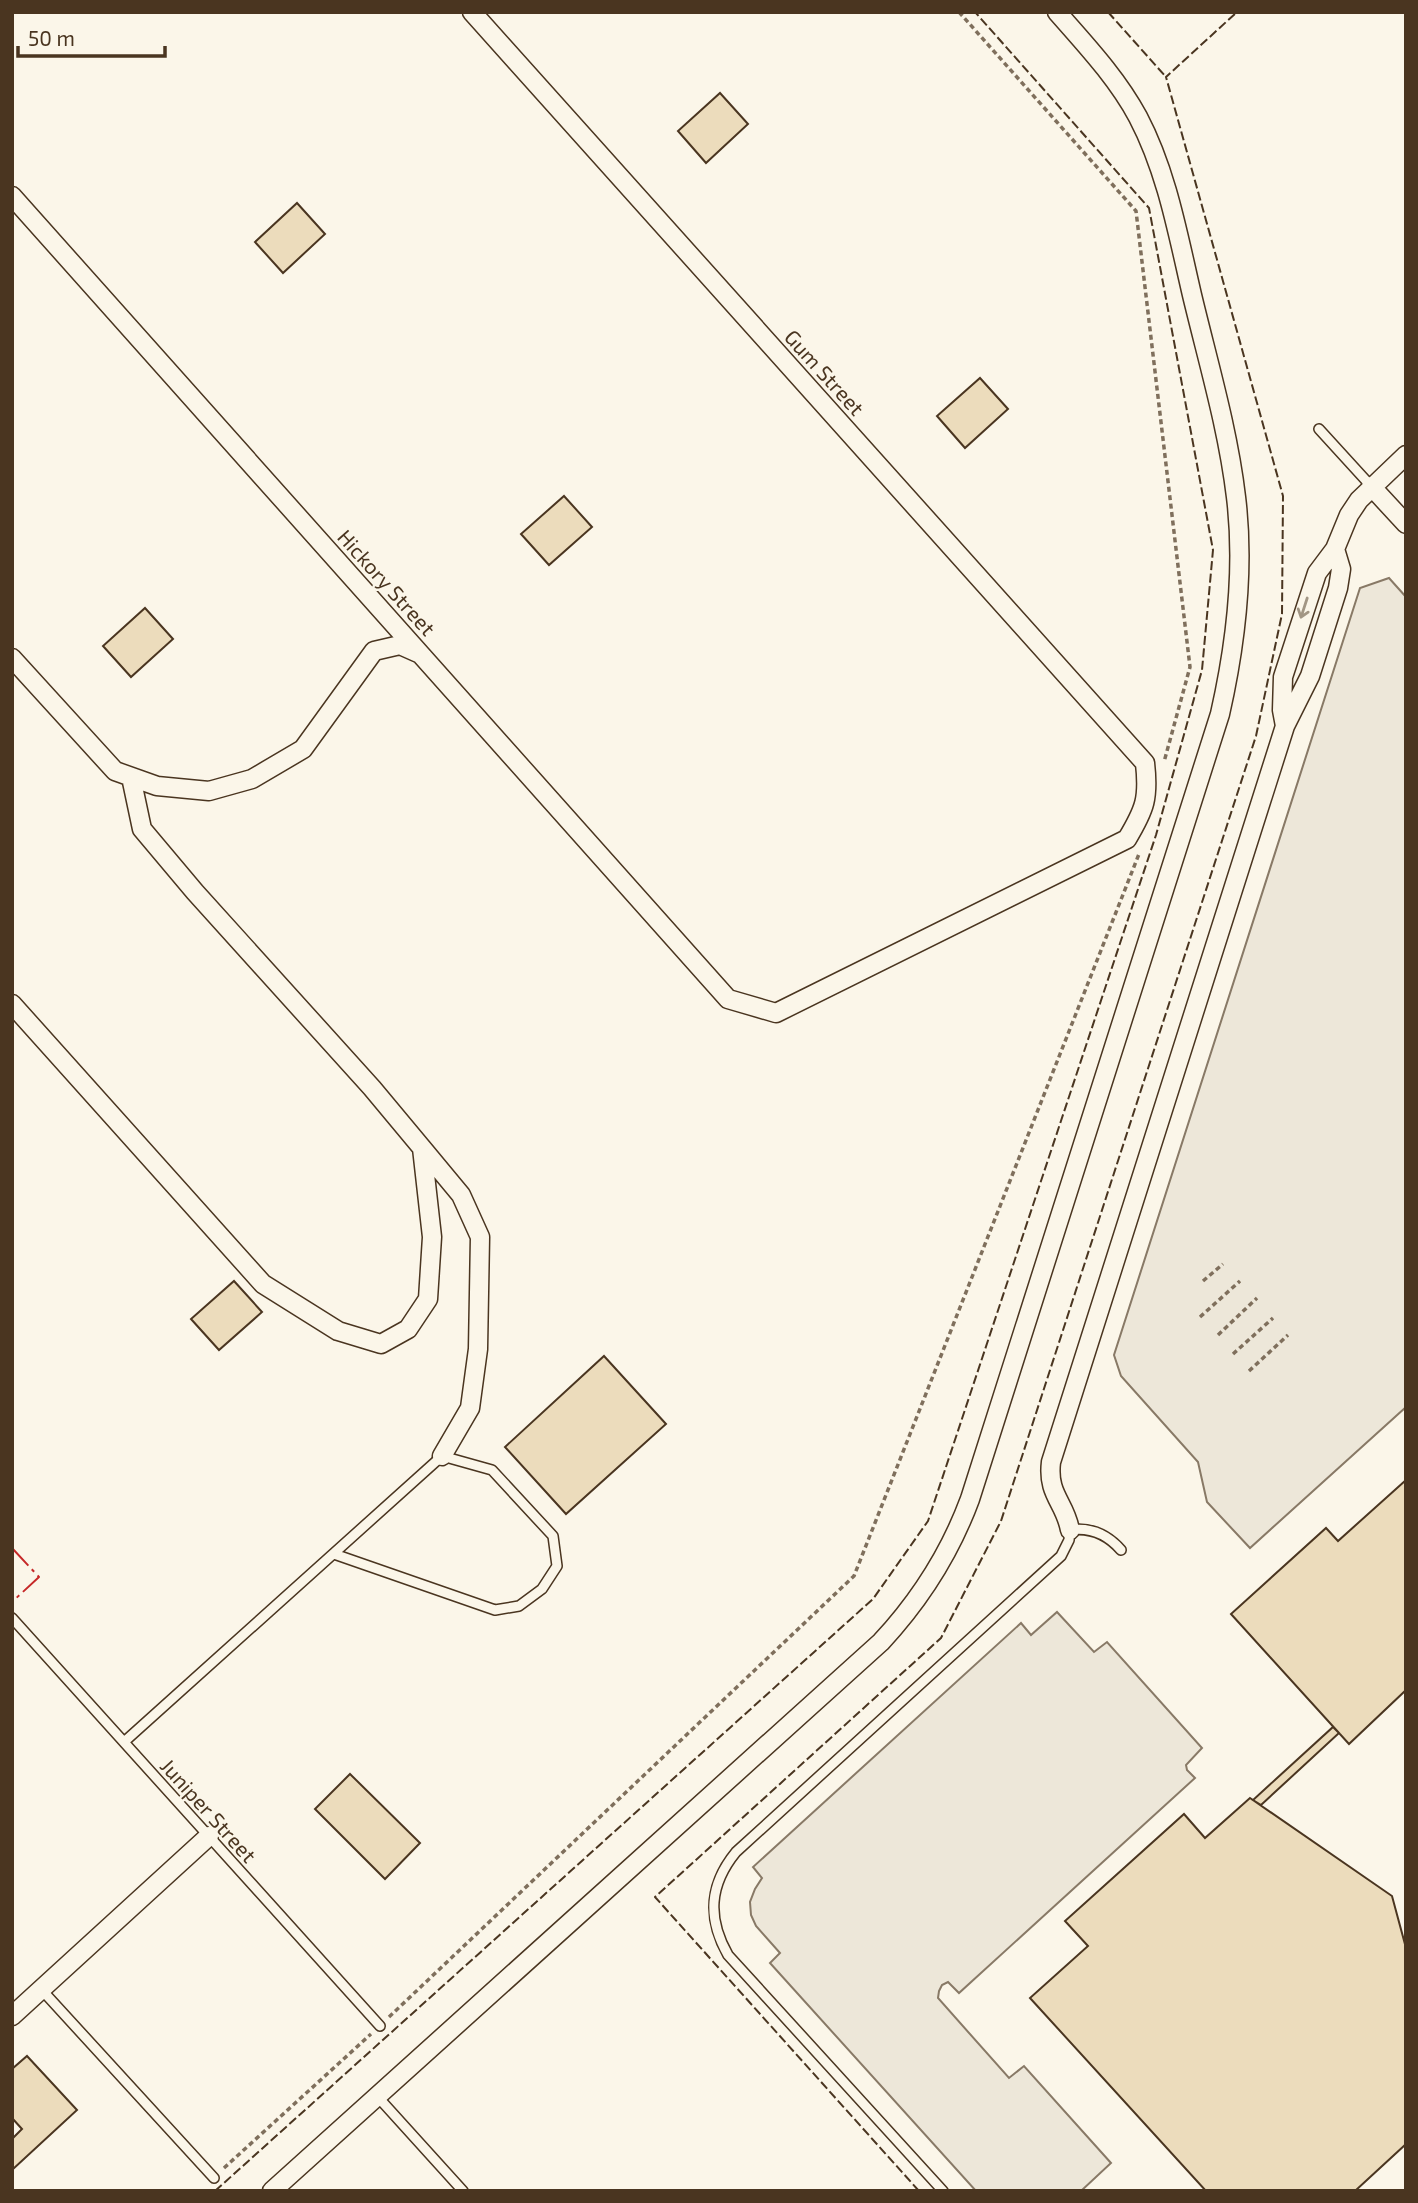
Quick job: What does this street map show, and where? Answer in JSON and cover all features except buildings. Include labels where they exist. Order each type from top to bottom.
[{"type":"street","name":"Gum Street","points":[[472,12],[1144,763],[1147,786],[1142,814],[1127,839],[776,1013],[729,999]]},
{"type":"street","points":[[272,2191],[881,1642],[913,1605],[940,1565],[970,1499],[1220,714],[1238,607],[1239,534],[1231,463],[1167,191],[1149,141],[1125,94],[1057,12]]},
{"type":"street","name":"Hickory Street","points":[[12,195],[729,999]]},
{"type":"street","points":[[1285,726],[1281,693],[1287,662],[1313,582],[1321,565],[1335,549],[1349,515],[1371,486],[1406,455]]},
{"type":"street","points":[[1371,486],[1406,524]]},
{"type":"street","points":[[1070,1530],[1068,1520],[1053,1491],[1050,1480],[1051,1462],[1285,726],[1310,676],[1338,588],[1341,569],[1335,549]]},
{"type":"street","points":[[12,658],[115,771],[157,786],[209,791],[252,779],[303,749],[374,651],[400,645],[422,654]]},
{"type":"street","points":[[131,778],[142,829],[195,892],[372,1088],[461,1195],[480,1237],[478,1349],[470,1408],[442,1456]]},
{"type":"street","points":[[12,1004],[263,1284],[338,1331],[381,1344],[408,1329],[428,1299],[432,1237],[422,1148]]},
{"type":"street","points":[[12,2016],[209,1836]]},
{"type":"lane","points":[[1319,429],[1371,486]]},
{"type":"lane","points":[[124,1742],[442,1456],[492,1470],[553,1536],[557,1566],[542,1589],[519,1606],[495,1610],[334,1554]]},
{"type":"lane","points":[[943,2191],[728,1955],[715,1927],[714,1899],[721,1874],[736,1852],[1055,1562],[1066,1549],[1070,1530],[1098,1532],[1115,1542],[1121,1550]]},
{"type":"lane","name":"Juniper Street","points":[[12,1618],[380,2026]]},
{"type":"lane","points":[[41,1989],[214,2178]]},
{"type":"lane","points":[[377,2096],[463,2191]]},
{"type":"lane","points":[[450,2191],[453,2180]]},
{"type":"path","points":[[959,12],[1136,211],[1190,667],[1161,773]]},
{"type":"path","points":[[214,2178],[380,2026],[854,1576],[1139,852]]},
{"type":"path","points":[[1203,1281],[1223,1264]]},
{"type":"path","points":[[1200,1317],[1240,1280]]},
{"type":"path","points":[[1218,1335],[1257,1298]]},
{"type":"path","points":[[1233,1354],[1273,1318]]},
{"type":"path","points":[[1249,1371],[1288,1335]]},
{"type":"shaded area","points":[[1389,578],[1406,597],[1406,1407],[1250,1548],[1207,1502],[1198,1462],[1121,1376],[1114,1355],[1360,588]]},
{"type":"shaded area","points":[[1057,1612],[1094,1652],[1107,1642],[1202,1748],[1186,1765],[1195,1778],[959,1993],[948,1982],[942,1985],[938,1998],[1009,2078],[1024,2066],[1111,2163],[1081,2191],[976,2191],[770,1963],[780,1953],[756,1926],[751,1915],[750,1902],[762,1878],[753,1867],[1021,1623],[1031,1635]]},
{"type":"fence","points":[[215,2191],[873,1599],[928,1521],[1156,835],[1202,670],[1213,550],[1149,208],[975,12]]},
{"type":"fence","points":[[1108,12],[1166,77]]},
{"type":"fence","points":[[919,2191],[655,1897],[941,1638],[1001,1521],[1256,736],[1282,614],[1283,496],[1166,77],[1237,12]]},
{"type":"power","points":[[12,1548],[39,1577],[12,1602]]}]
